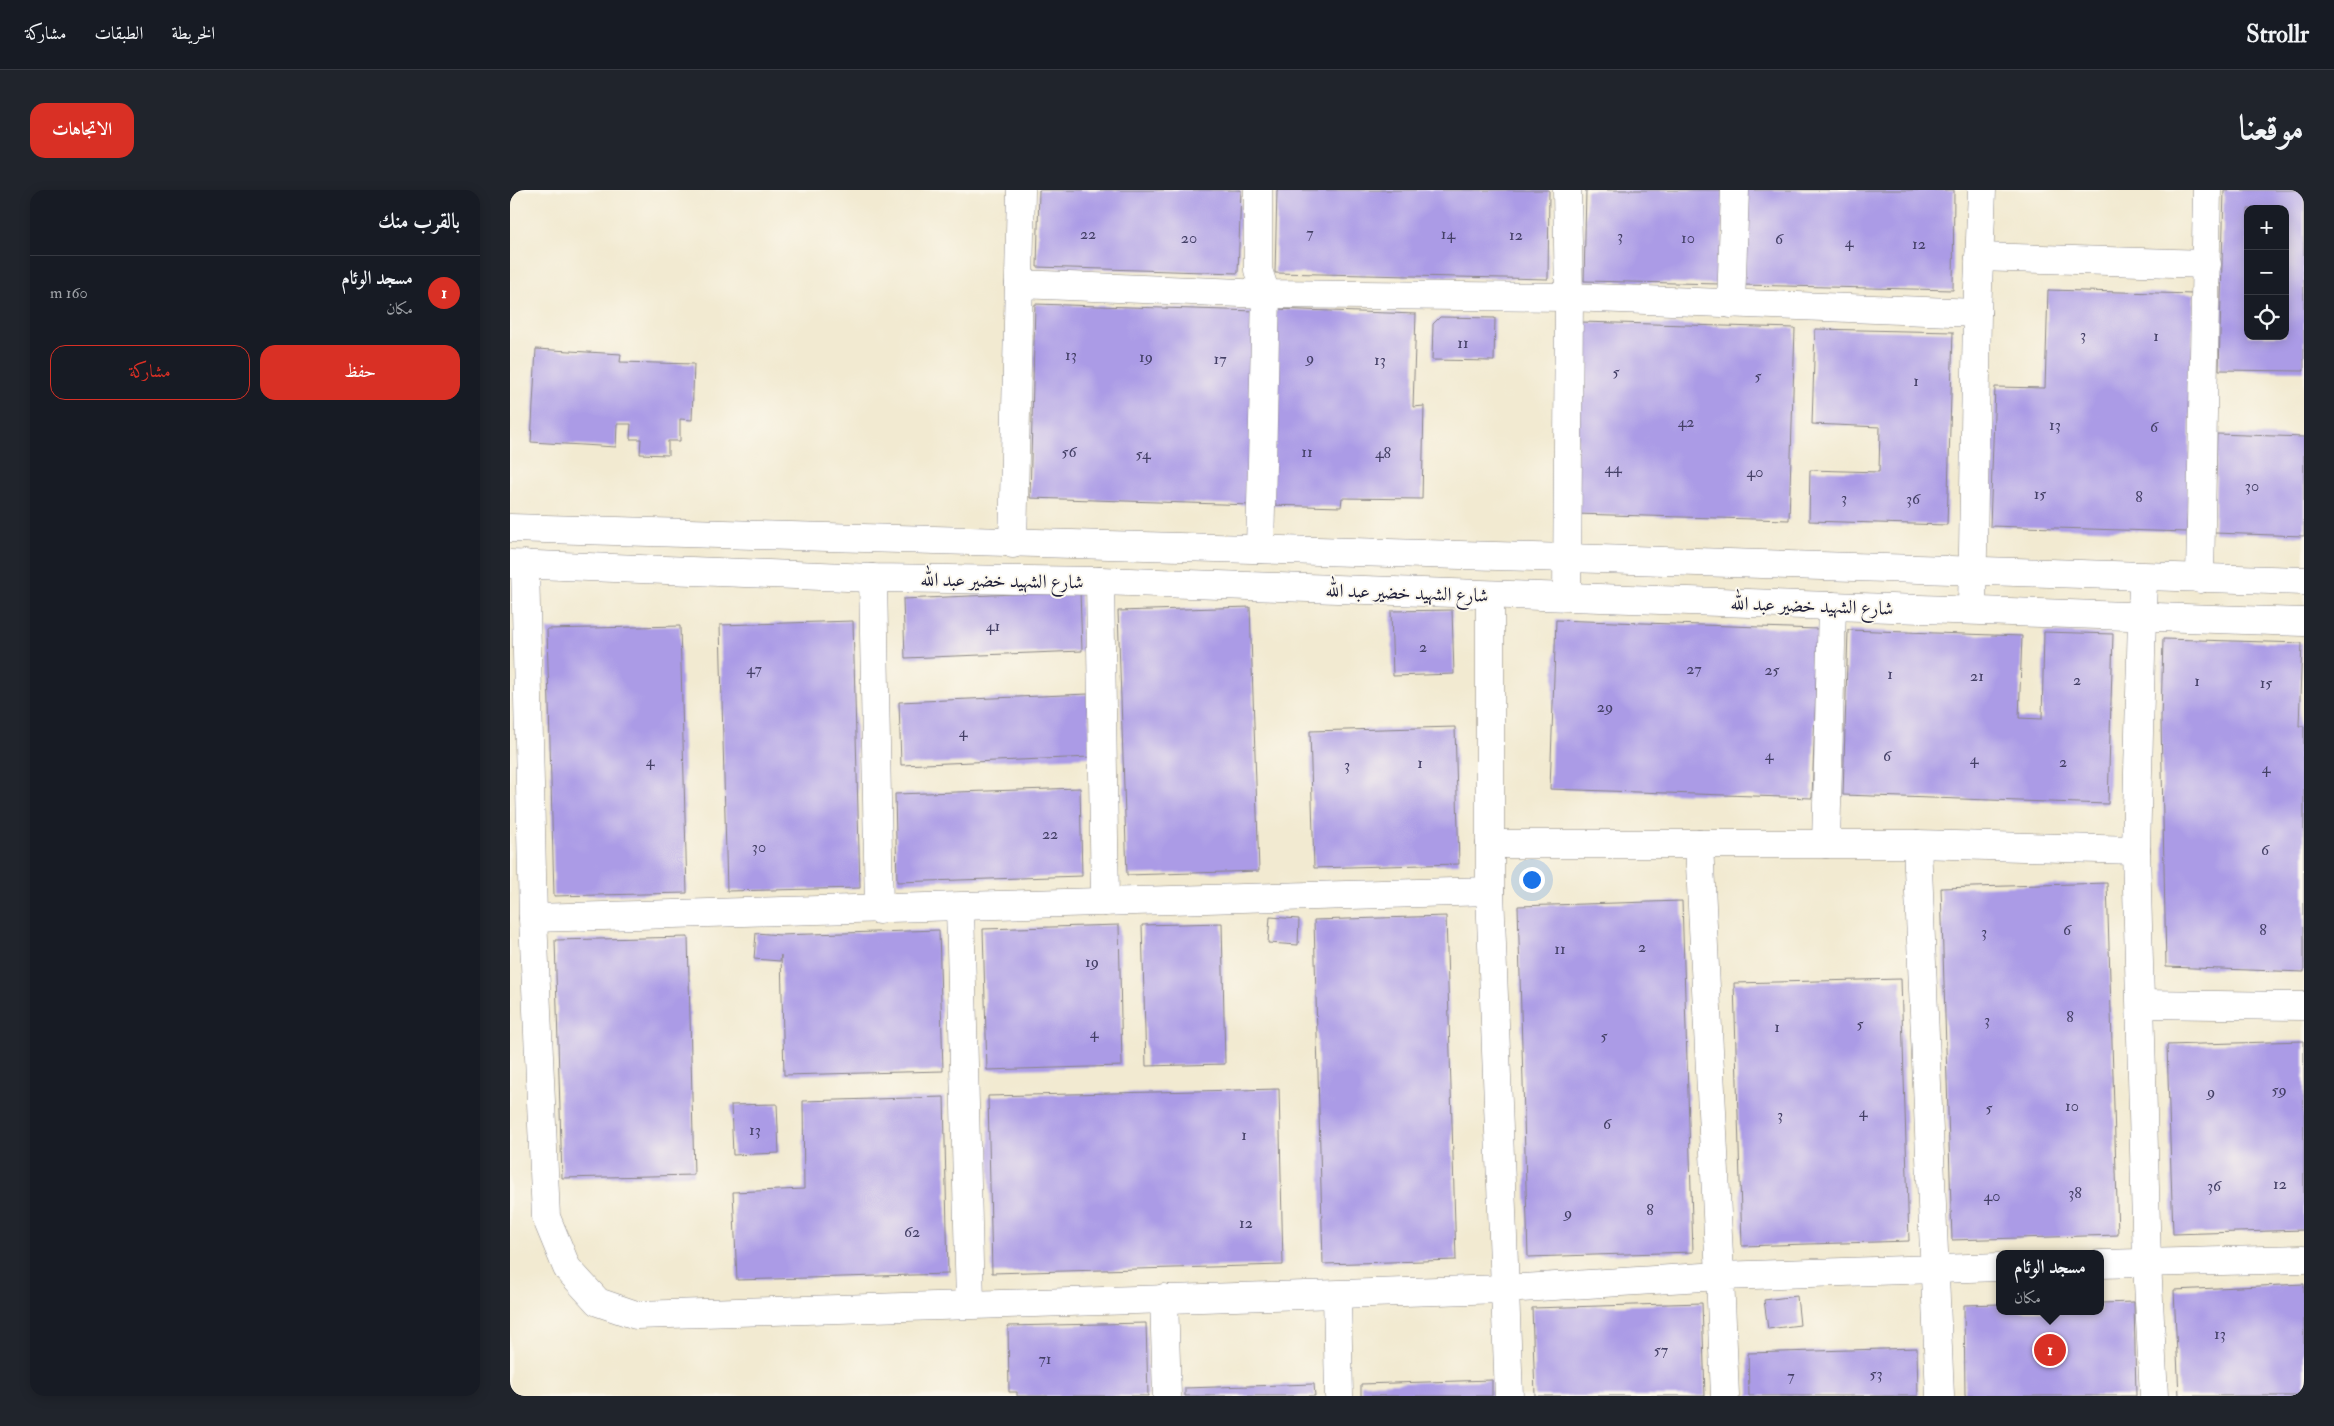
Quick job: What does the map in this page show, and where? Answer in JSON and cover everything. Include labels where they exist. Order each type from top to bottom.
[{"type":"street","points":[[1013,544],[1021,190]]},
{"type":"street","points":[[1258,190],[1258,270],[1266,294],[1260,549]]},
{"type":"street","points":[[1567,190],[1569,297],[1568,596]]},
{"type":"street","points":[[1731,304],[1735,190]]},
{"type":"street","points":[[1972,609],[1977,313],[1982,190]]},
{"type":"street","points":[[2200,578],[2207,190]]},
{"type":"street","points":[[1979,257],[2207,264]]},
{"type":"street","points":[[1019,284],[1266,294],[1569,297],[1977,313]]},
{"type":"street","name":"شارع الشهيد خضير عبد الله","points":[[510,528],[1013,544],[1567,558],[2143,578],[2304,581]]},
{"type":"street","points":[[518,564],[546,1217],[567,1268],[598,1302],[636,1315],[970,1303],[1337,1295],[1504,1289],[1720,1276],[1996,1267]]},
{"type":"street","name":"شارع الشهيد خضير عبد الله","points":[[518,564],[873,578],[1100,581],[1972,609],[2304,622]]},
{"type":"street","points":[[873,578],[879,910]]},
{"type":"street","points":[[2143,578],[2136,850],[2147,1263],[2154,1396]]},
{"type":"street","points":[[1100,581],[1105,902]]},
{"type":"street","points":[[1490,594],[1490,891],[1509,1396]]},
{"type":"street","points":[[1826,844],[1832,606]]},
{"type":"street","points":[[1490,844],[1917,844],[2136,850]]},
{"type":"street","points":[[1699,844],[1725,1396]]},
{"type":"street","points":[[1917,844],[1940,1396]]},
{"type":"street","points":[[533,918],[879,910],[1490,891]]},
{"type":"street","points":[[960,907],[970,1303]]},
{"type":"street","points":[[2141,1004],[2304,1006]]},
{"type":"street","points":[[2104,1264],[2304,1259]]},
{"type":"street","points":[[1337,1295],[1339,1396]]},
{"type":"street","points":[[1164,1298],[1167,1396]]},
{"type":"building","points":[[1039,190],[1241,190],[1238,273],[1037,267]]},
{"type":"building","points":[[1277,190],[1549,190],[1548,279],[1275,273]]},
{"type":"building","points":[[1586,190],[1723,190],[1721,284],[1584,281]]},
{"type":"building","points":[[1745,190],[1954,190],[1953,290],[1743,285]]},
{"type":"building","points":[[2224,190],[2304,190],[2304,371],[2219,370]]},
{"type":"building","points":[[2048,290],[2194,294],[2187,532],[1990,526],[1995,387],[2045,388]]},
{"type":"building","points":[[1035,304],[1257,311],[1252,505],[1030,498]]},
{"type":"building","points":[[1275,309],[1416,314],[1413,407],[1424,406],[1422,499],[1342,498],[1341,507],[1269,505]]},
{"type":"building","points":[[1440,317],[1495,318],[1494,361],[1432,360],[1433,324]]},
{"type":"building","points":[[1581,322],[1795,328],[1789,520],[1575,514]]},
{"type":"building","points":[[1815,329],[1953,332],[1947,525],[1809,521],[1810,470],[1879,472],[1880,427],[1812,424]]},
{"type":"building","points":[[536,349],[621,354],[620,362],[694,364],[692,420],[680,419],[680,441],[668,441],[668,455],[640,454],[641,439],[630,439],[631,424],[617,424],[616,447],[531,442]]},
{"type":"building","points":[[2217,434],[2304,437],[2304,536],[2214,533]]},
{"type":"building","points":[[1080,591],[1082,651],[905,658],[903,599]]},
{"type":"building","points":[[1250,607],[1259,871],[1127,875],[1118,611]]},
{"type":"building","points":[[1452,610],[1454,674],[1393,676],[1391,611]]},
{"type":"building","points":[[1556,620],[1818,629],[1812,798],[1550,789]]},
{"type":"building","points":[[853,621],[860,888],[727,891],[720,625]]},
{"type":"building","points":[[680,626],[687,893],[554,896],[547,629]]},
{"type":"building","points":[[1848,630],[2022,636],[2019,718],[2042,719],[2044,632],[2113,634],[2108,804],[1843,795]]},
{"type":"building","points":[[2163,639],[2302,643],[2299,726],[2304,726],[2304,972],[2166,967],[2161,719]]},
{"type":"building","points":[[1088,694],[1091,757],[901,765],[899,702]]},
{"type":"building","points":[[1455,727],[1459,864],[1314,868],[1310,731]]},
{"type":"building","points":[[1080,788],[1082,876],[897,882],[895,794]]},
{"type":"building","points":[[2107,883],[2118,1235],[1952,1240],[1941,888]]},
{"type":"building","points":[[1682,901],[1693,1252],[1528,1257],[1518,906]]},
{"type":"building","points":[[1446,916],[1456,1260],[1323,1264],[1314,920]]},
{"type":"building","points":[[1270,917],[1299,919],[1298,945],[1268,943]]},
{"type":"building","points":[[1222,923],[1225,1064],[1146,1066],[1142,925]]},
{"type":"building","points":[[1119,925],[1122,1066],[987,1070],[983,929]]},
{"type":"building","points":[[939,930],[943,1071],[784,1075],[781,955],[780,961],[754,959],[756,933],[780,935]]},
{"type":"building","points":[[688,937],[694,1175],[562,1178],[555,940]]},
{"type":"building","points":[[1901,979],[1909,1241],[1742,1246],[1734,983]]},
{"type":"building","points":[[2304,1041],[2304,1230],[2173,1234],[2167,1045]]},
{"type":"building","points":[[1279,1089],[1283,1265],[992,1273],[988,1096]]},
{"type":"building","points":[[944,1097],[948,1274],[737,1280],[733,1192],[804,1189],[803,1101]]},
{"type":"building","points":[[777,1104],[779,1153],[733,1155],[731,1105]]},
{"type":"building","points":[[2304,1284],[2304,1396],[2179,1396],[2174,1290]]},
{"type":"building","points":[[1797,1296],[1800,1325],[1768,1329],[1764,1300]]},
{"type":"building","points":[[2134,1302],[2136,1396],[1965,1396],[1964,1305],[1996,1304],[1996,1315],[2104,1315],[2104,1303]]},
{"type":"building","points":[[1702,1303],[1705,1396],[1535,1396],[1532,1308]]},
{"type":"building","points":[[1146,1323],[1148,1396],[1017,1396],[1017,1392],[1009,1392],[1008,1326]]},
{"type":"building","points":[[1917,1348],[1918,1396],[1749,1396],[1748,1353]]},
{"type":"building","points":[[1492,1380],[1492,1396],[1361,1396],[1361,1384]]},
{"type":"building","points":[[1314,1384],[1315,1396],[1185,1396],[1185,1388]]},
{"type":"place","name":"مسجد الوئام","points":[[2050,1350]]}]
